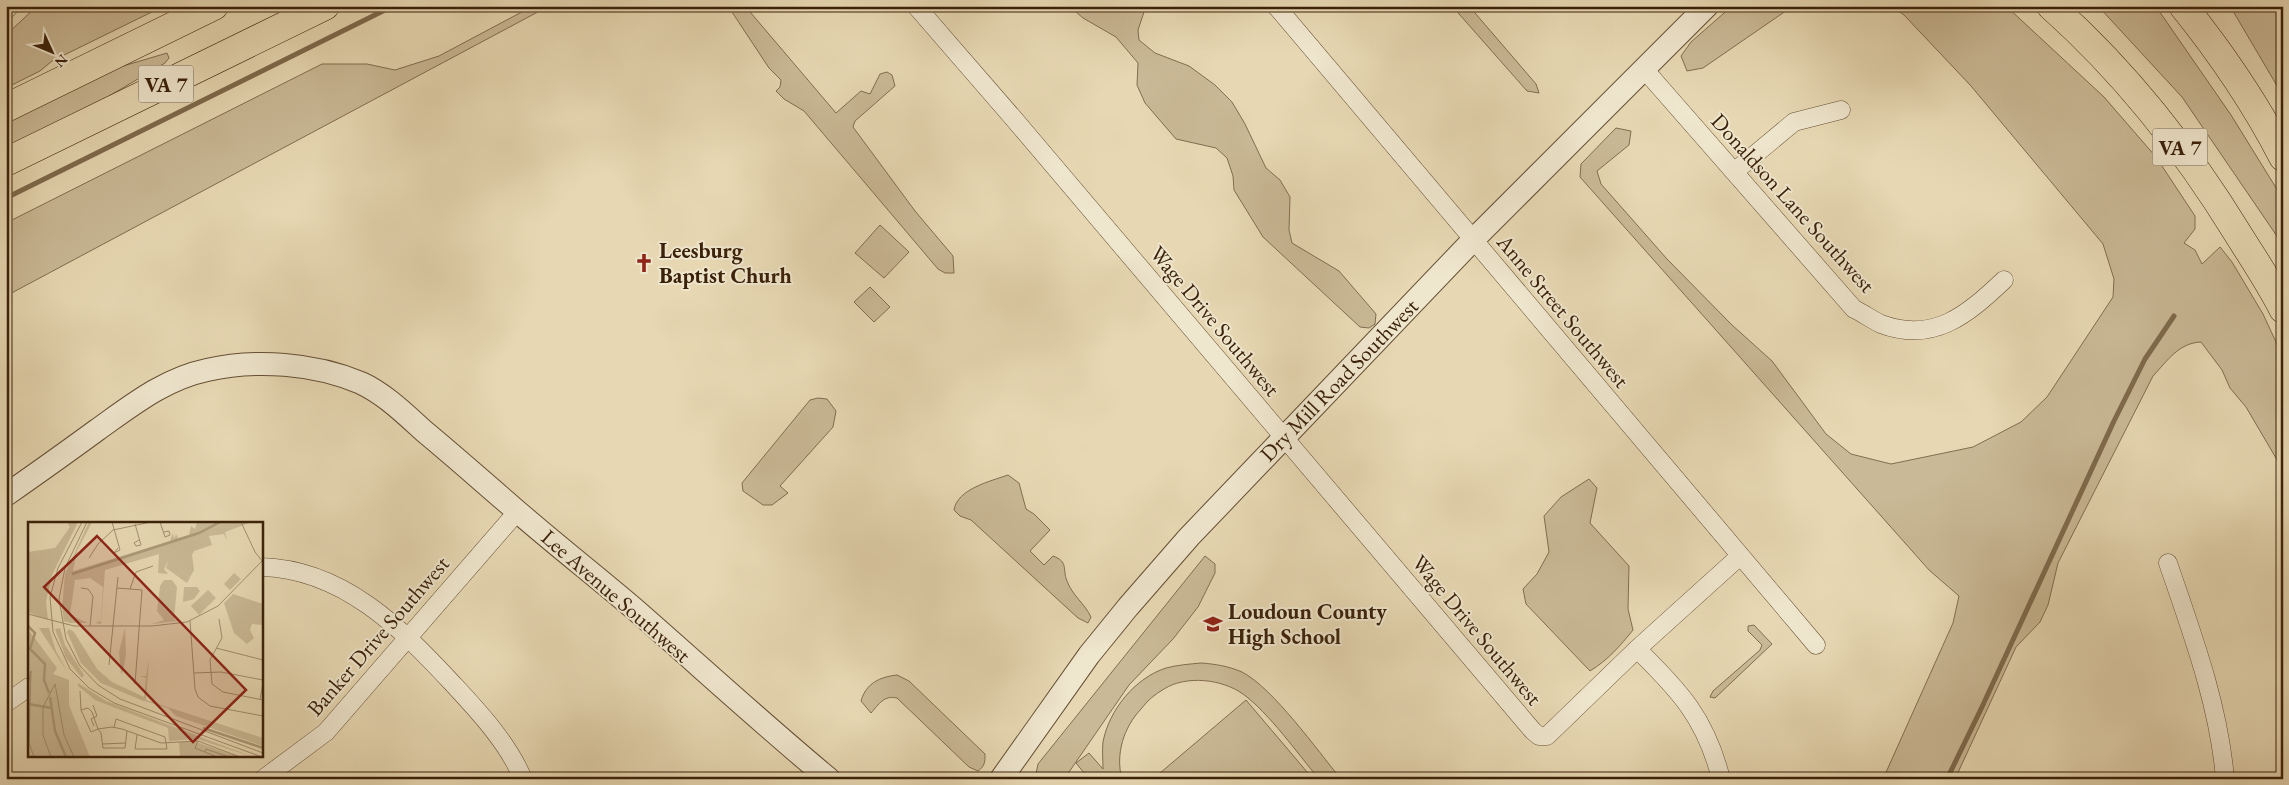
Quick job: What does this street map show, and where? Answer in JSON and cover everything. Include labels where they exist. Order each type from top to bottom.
[{"type":"highway","name":"VA 7","points":[[6,108],[214,6]]},
{"type":"highway","name":"VA 7","points":[[6,162],[325,6]]},
{"type":"highway","name":"VA 7","points":[[2051,6],[2084,35],[2158,117],[2205,181],[2283,309]]},
{"type":"highway","points":[[2183,6],[2214,45],[2240,84],[2283,157]]},
{"type":"street","points":[[6,10],[10,6]]},
{"type":"street","name":"Wage Drive Southwest","points":[[916,6],[1533,731],[1539,736],[1547,736],[1562,724],[1637,649]]},
{"type":"street","name":"Anne Street Southwest","points":[[1276,6],[1816,645]]},
{"type":"street","name":"Dry Mill Road Southwest","points":[[1001,779],[1089,655],[1189,537],[1473,240],[1708,6]]},
{"type":"street","name":"Donaldson Lane Southwest","points":[[1644,69],[1854,308],[1880,323],[1894,328],[1939,328],[1975,307],[2004,280]]},
{"type":"street","points":[[1734,172],[1794,122],[1841,110]]},
{"type":"street","name":"Lee Avenue Southwest","points":[[6,496],[150,392],[178,379],[205,370],[232,366],[269,364],[323,371],[372,389],[404,413],[517,512],[638,612],[755,717],[829,779]]},
{"type":"street","name":"Banker Drive Southwest","points":[[263,779],[326,732],[517,512]]},
{"type":"street","points":[[1721,779],[1714,750],[1693,710],[1671,682],[1637,649],[1740,556]]},
{"type":"street","points":[[2168,563],[2210,694],[2220,733],[2225,779]]},
{"type":"street","points":[[262,567],[298,570],[340,587],[360,598],[408,637],[479,712],[500,740],[522,779]]},
{"type":"street","points":[[6,703],[28,688]]},
{"type":"shaded area","points":[[37,6],[164,6],[52,61],[40,71],[6,88],[6,35]]},
{"type":"shaded area","points":[[533,6],[549,6],[6,296],[6,223],[322,64],[367,64],[395,70],[439,56]]},
{"type":"shaded area","points":[[728,6],[745,6],[836,113],[861,91],[870,94],[880,74],[887,72],[892,75],[895,86],[855,121],[853,127],[915,211],[953,256],[954,273],[945,273],[938,269],[804,111],[784,99],[776,91],[780,87],[781,80],[769,68]]},
{"type":"shaded area","points":[[1069,6],[1144,6],[1145,9],[1138,30],[1139,40],[1155,53],[1189,66],[1215,85],[1232,102],[1266,168],[1280,180],[1290,197],[1289,230],[1292,243],[1339,271],[1376,314],[1375,324],[1369,328],[1360,327],[1263,237],[1234,190],[1233,176],[1227,158],[1216,148],[1176,139],[1145,103],[1137,85],[1138,63],[1116,37],[1083,18]]},
{"type":"shaded area","points":[[1452,6],[1469,6],[1536,84],[1539,93],[1527,91]]},
{"type":"shaded area","points":[[1732,6],[1793,6],[1703,68],[1687,71],[1681,56],[1691,42]]},
{"type":"shaded area","points":[[1891,6],[2006,6],[2104,97],[2156,157],[2195,216],[2195,229],[2184,243],[2195,250],[2202,264],[2220,247],[2232,262],[2263,314],[2283,357],[2283,470],[2246,407],[2230,388],[2222,370],[2201,342],[2186,345],[2180,349],[2153,376],[2058,563],[2048,605],[2040,622],[2016,647],[1955,779],[1883,779],[1953,623],[1959,596],[1929,570],[1580,177],[1581,164],[1616,128],[1631,131],[1629,145],[1597,171],[1601,184],[1667,259],[1732,325],[1772,361],[1826,434],[1851,454],[1891,464],[1973,447],[2021,422],[2047,397],[2113,297],[2114,279],[2103,244],[1971,86],[1904,15]]},
{"type":"shaded area","points":[[2098,6],[2155,6],[2157,8],[2231,115],[2283,199],[2283,245],[2182,97]]},
{"type":"shaded area","points":[[2230,6],[2283,6],[2283,96]]},
{"type":"shaded area","points":[[167,53],[169,58],[165,63],[77,115],[6,150],[6,121],[113,69]]},
{"type":"shaded area","points":[[880,225],[909,252],[884,278],[855,253]]},
{"type":"shaded area","points":[[870,287],[890,307],[874,322],[854,302]]},
{"type":"shaded area","points":[[818,398],[827,399],[836,411],[833,427],[780,486],[788,493],[772,505],[763,505],[743,491],[742,483],[810,400]]},
{"type":"shaded area","points":[[1008,475],[1019,483],[1026,509],[1034,514],[1050,530],[1030,551],[1044,565],[1053,556],[1063,563],[1069,586],[1091,617],[1088,623],[1078,618],[971,520],[960,516],[954,510],[956,503],[968,491]]},
{"type":"shaded area","points":[[1589,479],[1597,488],[1590,523],[1629,566],[1628,609],[1633,630],[1613,652],[1590,671],[1526,604],[1523,589],[1537,574],[1549,552],[1544,516],[1561,497]]},
{"type":"shaded area","points":[[1205,556],[1215,564],[1215,573],[1198,607],[1173,639],[1129,685],[1067,775],[1063,779],[1040,779],[1036,774],[1038,764]]},
{"type":"shaded area","points":[[1754,625],[1772,644],[1715,698],[1710,697],[1713,691],[1760,650],[1762,645],[1748,631],[1748,626]]},
{"type":"shaded area","points":[[1201,663],[1232,668],[1254,680],[1281,705],[1341,779],[1319,779],[1273,723],[1243,694],[1215,682],[1193,680],[1173,685],[1154,695],[1135,716],[1126,732],[1120,751],[1122,779],[1089,779],[1076,763],[1089,753],[1103,769],[1103,742],[1106,730],[1117,707],[1134,687],[1144,679],[1166,668]]},
{"type":"shaded area","points":[[897,675],[909,681],[985,754],[984,764],[978,771],[969,767],[897,698],[885,699],[871,713],[861,701],[866,690],[874,682],[885,677]]},
{"type":"shaded area","points":[[1246,700],[1313,779],[1153,779]]},
{"type":"waterway","points":[[6,198],[393,6]]},
{"type":"waterway","points":[[1947,779],[2114,421],[2145,359],[2174,316]]},
{"type":"place","name":"Leesburg Baptist Churh","points":[[644,263]]},
{"type":"place","name":"Loudoun County High School","points":[[1213,624]]}]
